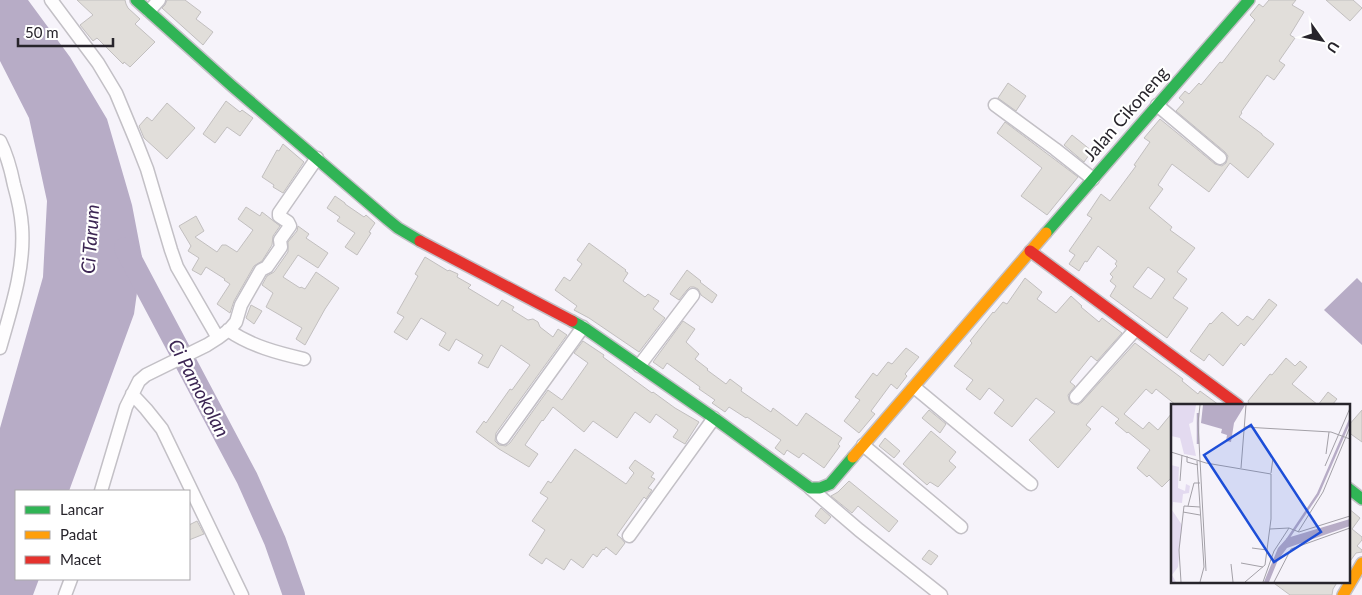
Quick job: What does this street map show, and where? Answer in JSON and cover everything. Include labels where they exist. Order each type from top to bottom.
[{"type":"street","points":[[51,0],[98,63],[116,93],[147,169],[171,250],[178,267],[223,334],[263,348],[304,359]]},
{"type":"street","points":[[136,0],[232,86],[398,228],[437,252],[583,327],[714,418],[810,488],[940,595]]},
{"type":"street","points":[[149,11],[159,0]]},
{"type":"street","name":"Jalan Cikoneng","points":[[810,488],[820,488],[830,484],[1249,0]]},
{"type":"street","points":[[995,105],[1093,179]]},
{"type":"street","points":[[1157,105],[1220,158]]},
{"type":"street","points":[[0,141],[14,181],[22,228],[19,270],[14,298],[0,348]]},
{"type":"street","points":[[101,490],[126,407],[139,381],[146,375],[200,349],[223,334],[236,322],[241,305],[261,270],[267,267],[281,247],[280,240],[290,226],[288,222],[279,216],[279,213],[317,158]]},
{"type":"street","points":[[1030,251],[1237,404]]},
{"type":"street","points":[[638,366],[693,295]]},
{"type":"street","points":[[503,438],[583,327]]},
{"type":"street","points":[[1076,397],[1136,330]]},
{"type":"street","points":[[914,387],[1031,484]]},
{"type":"street","points":[[132,394],[162,429],[242,595]]},
{"type":"street","points":[[629,536],[714,418]]},
{"type":"street","points":[[863,445],[961,527]]},
{"type":"street","points":[[1350,490],[1362,499]]},
{"type":"street","points":[[1342,595],[1362,563]]},
{"type":"street","points":[[65,595],[71,580]]},
{"type":"water","name":"Ci Tarum","points":[[0,0],[28,0],[70,57],[107,119],[132,205],[142,257],[134,314],[69,490],[15,490],[15,580],[39,580],[33,595],[0,595],[0,428],[43,277],[47,201],[29,118],[0,61]]},
{"type":"water","points":[[1357,278],[1362,283],[1362,345],[1324,310]]},
{"type":"building","points":[[77,0],[125,0],[128,8],[140,19],[135,24],[155,42],[130,67],[124,62],[123,64],[97,38],[93,41],[80,25],[93,15]]},
{"type":"building","points":[[167,0],[185,0],[201,12],[196,19],[213,32],[203,45],[162,8]]},
{"type":"building","points":[[1269,0],[1296,0],[1292,5],[1304,12],[1290,35],[1295,38],[1279,61],[1285,65],[1274,80],[1267,75],[1239,117],[1274,144],[1248,178],[1230,163],[1209,192],[1172,164],[1158,185],[1163,189],[1149,208],[1172,227],[1170,230],[1195,248],[1177,272],[1187,279],[1173,298],[1188,308],[1167,338],[1110,296],[1116,286],[1110,281],[1113,277],[1110,274],[1117,266],[1115,264],[1117,261],[1098,246],[1079,271],[1069,264],[1075,255],[1069,251],[1092,218],[1087,215],[1101,194],[1110,201],[1136,166],[1134,165],[1150,142],[1144,138],[1160,119],[1215,164],[1222,166],[1226,163],[1228,156],[1225,152],[1176,111],[1184,102],[1179,98],[1185,91],[1189,94],[1199,83],[1201,85],[1220,62],[1222,63],[1255,20],[1250,15],[1259,4],[1263,7]],"holes":[[[1148,267],[1165,279],[1151,299],[1133,287]]]},
{"type":"building","points":[[1326,0],[1353,0],[1362,8],[1350,21]]},
{"type":"building","points":[[1008,83],[1026,96],[1016,111],[998,98]]},
{"type":"building","points":[[226,101],[240,112],[242,110],[253,118],[240,136],[227,127],[215,143],[203,134]]},
{"type":"building","points":[[167,103],[195,128],[167,159],[144,138],[139,126],[147,117],[152,121]]},
{"type":"building","points":[[1005,122],[1078,177],[1047,215],[1021,196],[1042,168],[997,133]]},
{"type":"building","points":[[1072,135],[1092,151],[1084,162],[1064,145]]},
{"type":"building","points":[[283,144],[304,162],[283,193],[262,177],[277,150],[279,151]]},
{"type":"building","points":[[335,196],[364,217],[366,215],[375,223],[357,255],[345,247],[355,233],[337,221],[340,217],[327,208]]},
{"type":"building","points":[[246,207],[260,216],[262,212],[280,226],[273,236],[272,245],[262,261],[254,266],[234,301],[230,313],[217,304],[230,284],[206,267],[201,275],[192,270],[199,258],[188,251],[191,246],[179,226],[196,216],[204,231],[195,237],[217,252],[222,245],[226,245],[237,252],[253,230],[238,219]]},
{"type":"building","points":[[298,226],[309,234],[306,238],[328,253],[318,268],[298,255],[283,277],[300,288],[305,289],[316,272],[339,288],[305,345],[296,339],[302,328],[266,307],[273,293],[262,285],[267,276],[274,272],[288,252],[288,242],[297,231]]},
{"type":"building","points":[[589,243],[626,270],[628,273],[623,281],[645,297],[648,294],[659,301],[653,309],[665,318],[639,352],[574,310],[577,306],[555,290],[564,277],[570,281],[582,264],[577,260]]},
{"type":"building","points":[[425,257],[448,271],[458,274],[457,277],[471,285],[468,288],[498,306],[502,300],[514,307],[512,310],[528,320],[533,319],[538,322],[540,327],[553,337],[558,329],[567,335],[496,433],[495,441],[499,445],[506,446],[510,443],[548,390],[562,400],[588,363],[574,353],[583,341],[652,393],[699,422],[685,444],[673,437],[678,430],[656,414],[650,423],[635,412],[617,438],[593,421],[584,432],[553,407],[525,445],[538,454],[529,467],[499,449],[476,432],[484,421],[486,423],[530,365],[501,345],[488,368],[478,363],[483,355],[456,339],[449,351],[439,345],[446,333],[421,318],[407,340],[394,332],[404,317],[397,313],[418,276],[415,274]]},
{"type":"building","points":[[687,270],[717,295],[712,303],[694,287],[690,287],[679,300],[670,294]]},
{"type":"building","points":[[1025,278],[1042,292],[1037,299],[1056,313],[1071,296],[1099,322],[1102,318],[1122,333],[1097,361],[1091,356],[1070,382],[1075,386],[1068,395],[1071,403],[1078,405],[1082,402],[1135,343],[1183,379],[1182,381],[1198,394],[1200,391],[1218,404],[1175,404],[1156,389],[1152,394],[1146,389],[1124,414],[1143,429],[1149,422],[1158,430],[1171,414],[1171,478],[1162,487],[1149,475],[1147,477],[1137,468],[1150,450],[1115,423],[1119,419],[1102,406],[1086,425],[1091,429],[1058,468],[1029,440],[1055,412],[1036,398],[1012,427],[994,413],[1004,400],[989,388],[980,400],[966,389],[973,380],[954,366],[972,343],[970,341],[993,312],[1003,302],[1007,304]]},
{"type":"building","points":[[1269,299],[1277,305],[1244,346],[1241,343],[1223,366],[1209,354],[1204,361],[1190,351],[1210,323],[1222,312],[1238,326],[1247,316],[1253,320]]},
{"type":"building","points":[[251,305],[262,311],[254,324],[246,318]]},
{"type":"building","points":[[683,321],[695,329],[686,342],[699,354],[695,359],[726,384],[730,379],[742,388],[741,391],[771,412],[773,408],[797,426],[806,413],[842,438],[838,444],[840,446],[824,468],[803,453],[799,458],[787,450],[784,455],[775,448],[781,440],[729,407],[725,412],[712,403],[715,400],[699,389],[700,387],[667,363],[663,369],[653,362]]},
{"type":"building","points":[[906,348],[919,357],[905,374],[907,376],[897,389],[891,384],[871,411],[875,414],[859,433],[844,421],[860,400],[855,397],[873,373],[877,376],[888,362],[892,364]]},
{"type":"building","points":[[1286,358],[1295,366],[1300,361],[1307,367],[1292,384],[1317,404],[1249,404],[1248,401],[1270,374],[1272,375]]},
{"type":"building","points":[[1328,392],[1337,399],[1333,404],[1319,404]]},
{"type":"building","points":[[929,410],[946,424],[940,433],[922,418]]},
{"type":"building","points":[[1362,410],[1362,442],[1350,433],[1350,424]]},
{"type":"building","points":[[931,431],[956,452],[949,461],[956,467],[938,487],[930,482],[927,485],[903,464]]},
{"type":"building","points":[[885,438],[900,451],[894,458],[879,446]]},
{"type":"building","points":[[575,449],[626,484],[634,473],[629,468],[635,460],[654,473],[651,477],[655,479],[648,488],[652,490],[646,499],[644,497],[617,535],[625,543],[616,555],[606,547],[597,557],[593,554],[583,568],[571,559],[564,570],[546,558],[542,564],[529,555],[545,530],[532,521],[548,498],[540,493],[548,481],[551,483]]},
{"type":"building","points":[[849,481],[898,521],[889,532],[858,506],[852,513],[831,496]]},
{"type":"building","points":[[821,508],[831,517],[825,524],[815,516]]},
{"type":"building","points":[[1350,510],[1360,518],[1352,529],[1362,537],[1357,546],[1362,552],[1356,553],[1350,561]]},
{"type":"building","points":[[197,521],[204,534],[190,540],[190,524]]},
{"type":"building","points":[[929,550],[938,556],[931,565],[922,559]]},
{"type":"building","points":[[1272,582],[1337,582],[1332,595],[1290,595]]},
{"type":"waterway","name":"Ci Pamokolan","points":[[125,248],[247,478],[275,541],[294,595]]},
{"type":"traffic: fast","points":[[136,0],[232,86],[387,219],[420,241]]},
{"type":"traffic: fast","points":[[1046,233],[1249,0]]},
{"type":"traffic: fast","points":[[572,321],[714,418],[810,488],[820,488],[830,484],[853,457]]},
{"type":"traffic: fast","points":[[1350,490],[1362,499]]},
{"type":"traffic: slow","points":[[853,457],[1046,233]]},
{"type":"traffic: slow","points":[[1343,595],[1362,563]]},
{"type":"traffic: jam","points":[[420,241],[572,321]]},
{"type":"traffic: jam","points":[[1030,251],[1237,404]]}]
